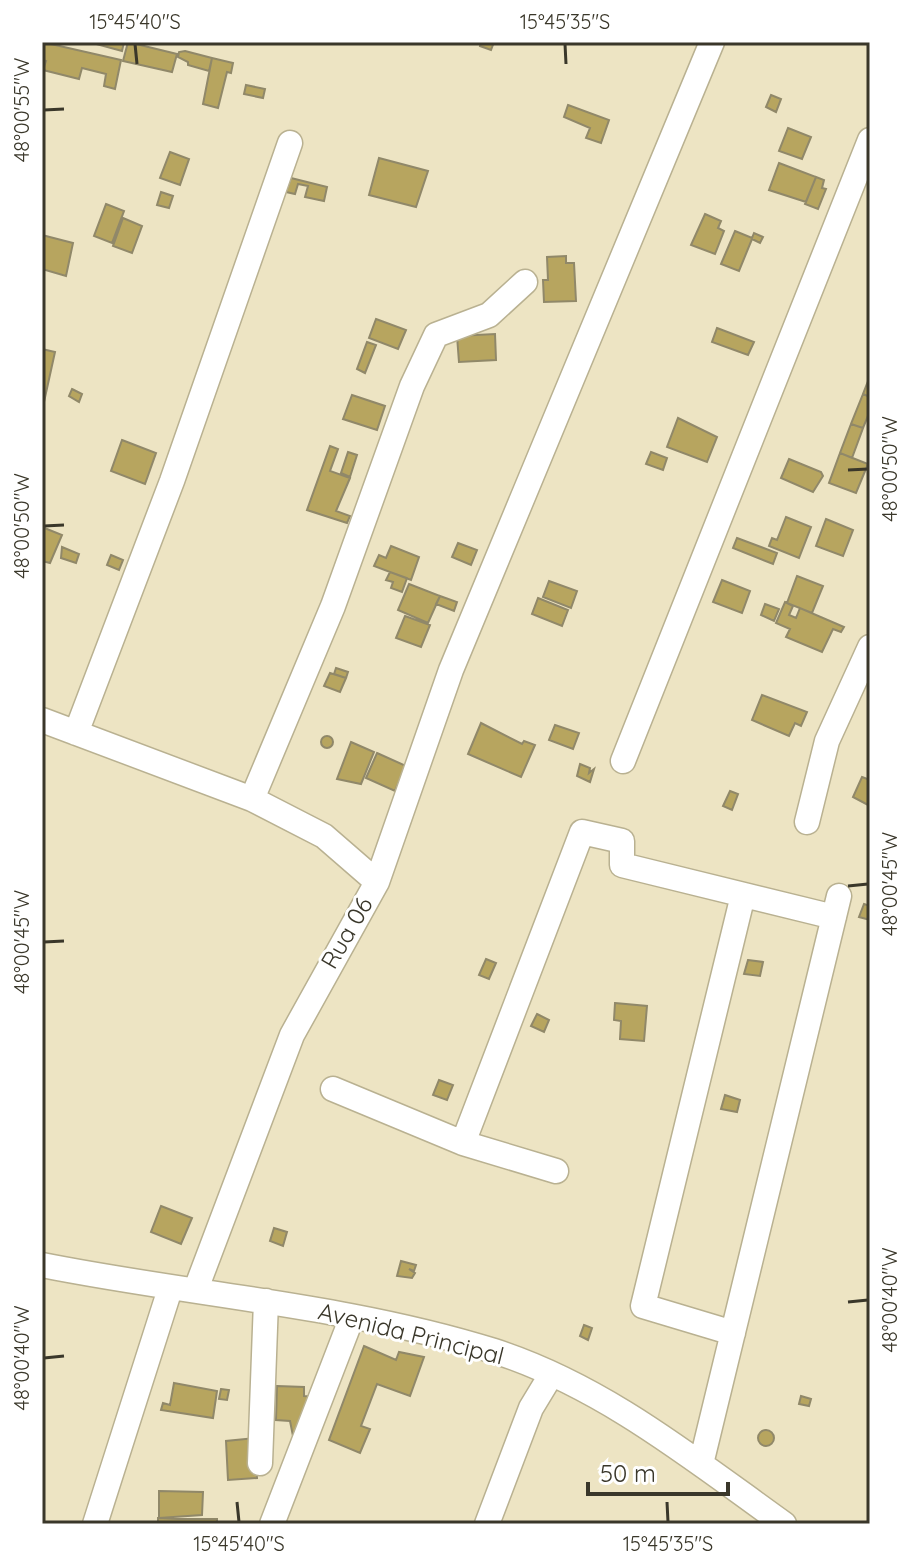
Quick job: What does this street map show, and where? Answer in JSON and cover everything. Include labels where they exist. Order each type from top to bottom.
[{"type":"street","points":[[377,882],[451,670],[712,42]]},
{"type":"street","points":[[623,761],[870,140]]},
{"type":"street","points":[[76,733],[172,481],[290,143]]},
{"type":"street","points":[[252,799],[333,606],[412,386],[436,335],[489,315],[525,282]]},
{"type":"street","points":[[807,822],[827,741],[870,647]]},
{"type":"street","name":"Rua 06","points":[[43,724],[76,733],[252,799],[324,836],[377,882],[292,1035],[196,1289]]},
{"type":"street","points":[[463,1143],[582,832],[622,841],[622,865],[743,895],[837,906],[701,1464]]},
{"type":"street","points":[[733,1333],[643,1306],[743,895]]},
{"type":"street","points":[[333,1089],[463,1143],[556,1171]]},
{"type":"street","name":"Avenida Principal","points":[[42,1265],[170,1289],[196,1289],[352,1317],[495,1351],[636,1418],[784,1524]]},
{"type":"street","points":[[95,1524],[170,1289]]},
{"type":"street","points":[[260,1463],[266,1301]]},
{"type":"street","points":[[272,1524],[352,1317]]},
{"type":"street","points":[[487,1524],[531,1408],[551,1375]]},
{"type":"building","points":[[42,42],[121,60],[115,89],[104,86],[106,74],[82,68],[79,79],[43,70],[46,61],[42,60]]},
{"type":"building","points":[[89,42],[124,42],[122,51]]},
{"type":"building","points":[[128,42],[177,54],[172,72],[123,61]]},
{"type":"building","points":[[481,42],[494,42],[491,50],[480,46]]},
{"type":"building","points":[[179,52],[212,58],[209,71],[188,65],[178,57]]},
{"type":"building","points":[[212,58],[233,63],[231,73],[227,72],[218,108],[203,104]]},
{"type":"building","points":[[246,85],[265,89],[263,98],[244,94]]},
{"type":"building","points":[[771,95],[781,99],[776,112],[766,107]]},
{"type":"building","points":[[568,105],[609,120],[601,143],[586,138],[590,128],[564,117]]},
{"type":"building","points":[[788,128],[811,137],[802,159],[779,151]]},
{"type":"building","points":[[170,152],[189,159],[180,185],[160,178]]},
{"type":"building","points":[[379,158],[428,171],[416,207],[369,195]]},
{"type":"building","points":[[779,163],[816,177],[806,202],[769,190]]},
{"type":"building","points":[[816,177],[824,180],[822,188],[826,189],[818,209],[805,204]]},
{"type":"building","points":[[291,178],[327,187],[324,201],[305,197],[308,186],[298,184],[295,194],[286,192]]},
{"type":"building","points":[[161,192],[173,196],[169,208],[157,205]]},
{"type":"building","points":[[106,204],[124,211],[112,243],[94,236]]},
{"type":"building","points":[[705,214],[721,221],[718,228],[724,231],[715,254],[691,245]]},
{"type":"building","points":[[123,218],[142,226],[132,253],[113,246]]},
{"type":"building","points":[[735,231],[752,238],[754,233],[763,237],[760,243],[752,239],[739,271],[721,264]]},
{"type":"building","points":[[42,235],[73,243],[66,276],[42,269]]},
{"type":"building","points":[[566,256],[566,263],[574,263],[576,301],[544,302],[543,280],[548,280],[547,257]]},
{"type":"building","points":[[376,319],[406,330],[398,349],[369,338]]},
{"type":"building","points":[[717,328],[754,342],[748,355],[712,342]]},
{"type":"building","points":[[495,334],[496,360],[459,362],[457,336]]},
{"type":"building","points":[[367,342],[376,345],[365,373],[357,369]]},
{"type":"building","points":[[42,349],[55,352],[44,402],[42,401]]},
{"type":"building","points":[[870,376],[870,397],[863,394]]},
{"type":"building","points":[[72,389],[82,394],[79,402],[69,396]]},
{"type":"building","points":[[863,394],[870,397],[870,411],[863,428],[851,424]]},
{"type":"building","points":[[352,395],[385,406],[377,430],[343,419]]},
{"type":"building","points":[[678,418],[717,437],[707,462],[667,447]]},
{"type":"building","points":[[851,424],[863,428],[852,458],[840,453]]},
{"type":"building","points":[[122,440],[156,453],[145,484],[111,471]]},
{"type":"building","points":[[330,446],[338,449],[330,471],[350,478],[336,511],[350,516],[347,523],[307,510]]},
{"type":"building","points":[[348,452],[357,455],[350,477],[341,473]]},
{"type":"building","points":[[651,452],[667,458],[663,470],[646,464]]},
{"type":"building","points":[[840,453],[868,464],[856,493],[829,483]]},
{"type":"building","points":[[789,459],[821,472],[823,476],[813,492],[781,478]]},
{"type":"building","points":[[786,517],[811,527],[799,558],[769,546],[772,538],[777,540]]},
{"type":"building","points":[[826,519],[853,530],[843,556],[816,546]]},
{"type":"building","points":[[42,527],[62,535],[50,563],[42,561]]},
{"type":"building","points":[[737,538],[777,553],[773,564],[733,548]]},
{"type":"building","points":[[458,543],[477,550],[471,565],[452,557]]},
{"type":"building","points":[[391,546],[419,557],[411,580],[374,566],[379,555],[386,558]]},
{"type":"building","points":[[62,547],[79,554],[76,563],[61,558]]},
{"type":"building","points":[[111,555],[123,560],[119,570],[107,565]]},
{"type":"building","points":[[390,572],[407,578],[402,592],[391,588],[393,582],[386,580]]},
{"type":"building","points":[[797,576],[823,586],[812,613],[787,603]]},
{"type":"building","points":[[722,580],[750,591],[742,613],[713,602]]},
{"type":"building","points":[[549,581],[577,591],[571,608],[543,597]]},
{"type":"building","points":[[409,584],[440,596],[428,623],[398,610]]},
{"type":"building","points":[[440,596],[457,602],[454,611],[436,604]]},
{"type":"building","points":[[538,598],[568,610],[562,626],[532,614]]},
{"type":"building","points":[[785,602],[793,606],[789,615],[796,618],[800,608],[844,627],[841,632],[833,629],[822,652],[786,637],[790,629],[776,623]]},
{"type":"building","points":[[765,604],[779,609],[774,621],[761,615]]},
{"type":"building","points":[[405,616],[430,625],[421,647],[396,638]]},
{"type":"building","points":[[336,668],[348,672],[346,678],[334,674]]},
{"type":"building","points":[[330,673],[346,678],[340,692],[324,686]]},
{"type":"building","points":[[762,695],[807,712],[801,726],[795,723],[789,736],[752,720]]},
{"type":"building","points":[[481,723],[522,744],[524,741],[535,745],[521,777],[468,754]]},
{"type":"building","points":[[555,725],[579,733],[573,749],[549,740]]},
{"type":"building","points":[[327,736],[333,742],[327,748],[321,742]]},
{"type":"building","points":[[351,742],[374,752],[361,784],[337,779]]},
{"type":"building","points":[[377,753],[406,766],[395,791],[366,778]]},
{"type":"building","points":[[580,764],[590,768],[589,773],[594,769],[590,782],[577,776]]},
{"type":"building","points":[[862,777],[870,780],[870,806],[853,797]]},
{"type":"building","points":[[730,791],[738,794],[732,810],[723,806]]},
{"type":"building","points":[[864,904],[870,906],[870,920],[859,917]]},
{"type":"building","points":[[486,959],[496,963],[489,979],[479,975]]},
{"type":"building","points":[[748,960],[763,962],[760,976],[744,974]]},
{"type":"building","points":[[615,1003],[647,1006],[644,1041],[620,1039],[621,1021],[614,1020]]},
{"type":"building","points":[[537,1014],[549,1020],[544,1032],[531,1026]]},
{"type":"building","points":[[439,1080],[453,1085],[447,1100],[433,1095]]},
{"type":"building","points":[[725,1095],[740,1100],[737,1112],[721,1109]]},
{"type":"building","points":[[161,1206],[192,1218],[181,1244],[151,1232]]},
{"type":"building","points":[[274,1228],[287,1232],[283,1246],[270,1241]]},
{"type":"building","points":[[401,1261],[416,1265],[414,1271],[409,1269],[415,1273],[412,1278],[397,1276]]},
{"type":"building","points":[[584,1325],[592,1328],[588,1340],[580,1336]]},
{"type":"building","points":[[364,1346],[396,1360],[399,1352],[424,1357],[410,1396],[377,1384],[361,1426],[370,1429],[360,1453],[329,1440]]},
{"type":"building","points":[[174,1383],[217,1391],[213,1418],[161,1410],[163,1403],[170,1405]]},
{"type":"building","points":[[277,1386],[304,1387],[304,1396],[316,1397],[293,1436],[290,1421],[276,1420]]},
{"type":"building","points":[[221,1389],[229,1390],[227,1400],[219,1399]]},
{"type":"building","points":[[801,1396],[811,1399],[809,1406],[799,1404]]},
{"type":"building","points":[[766,1430],[772,1432],[772,1444],[766,1446],[760,1444],[758,1438],[760,1432]]},
{"type":"building","points":[[255,1438],[257,1478],[228,1480],[226,1441]]},
{"type":"building","points":[[159,1491],[203,1492],[202,1515],[159,1518]]},
{"type":"building","points":[[158,1518],[217,1519],[217,1524],[158,1524]]}]
